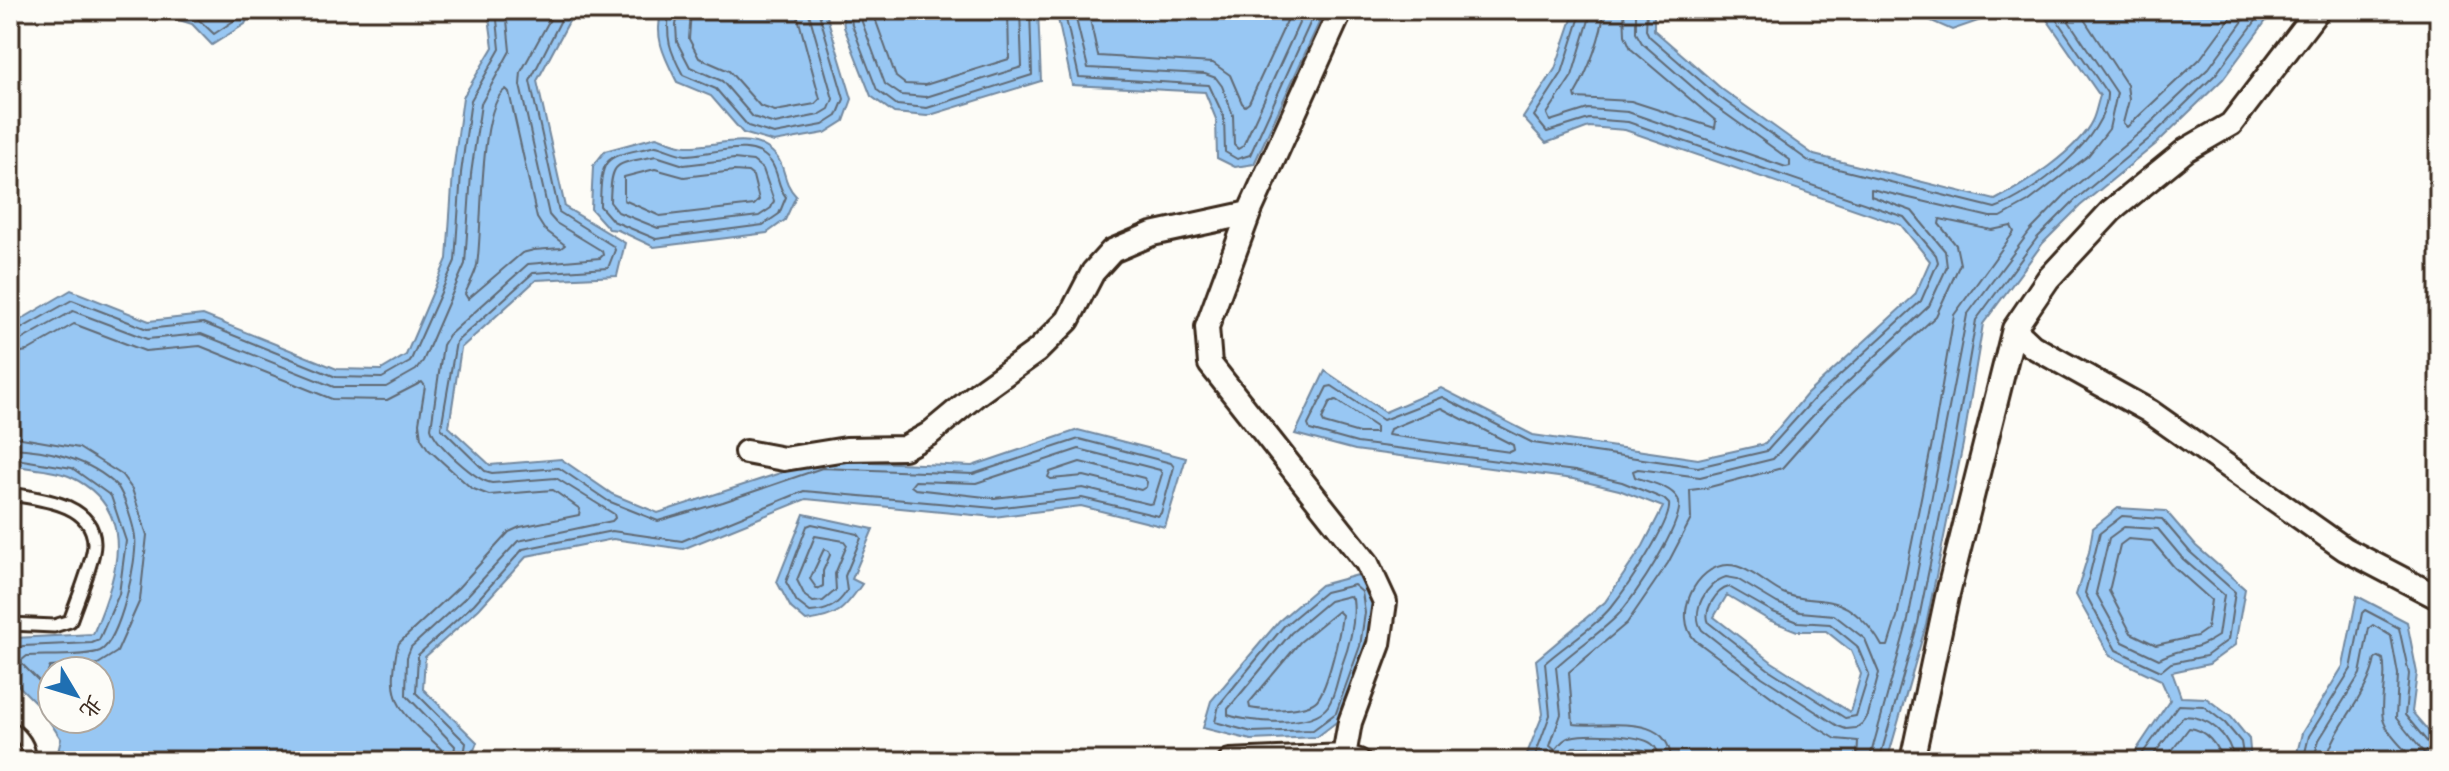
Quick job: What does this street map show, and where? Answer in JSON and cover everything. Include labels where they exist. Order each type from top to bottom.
[{"type":"street","points":[[1230,761],[1349,759],[1350,722],[1379,644],[1385,602],[1367,563],[1210,364],[1207,327],[1249,213],[1341,10]]},
{"type":"street","points":[[1912,761],[1947,597],[2014,329],[2048,279],[2111,211],[2186,150],[2231,124],[2318,10]]},
{"type":"street","points":[[746,452],[784,459],[846,449],[904,448],[929,434],[977,394],[1037,351],[1068,320],[1093,272],[1112,251],[1152,234],[1249,213]]},
{"type":"street","points":[[2014,329],[2032,346],[2149,411],[2345,549],[2439,598]]},
{"type":"lane","points":[[10,494],[50,501],[77,511],[91,528],[95,545],[70,621],[54,626],[10,624]]},
{"type":"lane","points":[[10,727],[22,736],[29,752],[29,761]]},
{"type":"water","points":[[147,10],[252,10],[245,24],[212,45],[192,24]]},
{"type":"water","points":[[488,10],[578,10],[537,81],[565,207],[625,243],[617,276],[536,280],[461,348],[449,427],[490,465],[561,459],[612,494],[658,513],[820,460],[972,466],[1078,430],[1186,458],[1165,527],[1081,506],[994,517],[806,499],[683,549],[613,539],[527,556],[479,609],[425,657],[423,689],[477,742],[470,761],[56,761],[61,739],[58,735],[116,735],[116,655],[36,655],[36,703],[10,677],[10,658],[15,638],[93,634],[115,569],[115,527],[107,508],[93,491],[71,477],[10,465],[10,326],[71,290],[149,321],[203,315],[337,369],[381,370],[406,355],[447,259],[453,172],[463,97],[493,47]]},
{"type":"water","points":[[662,10],[825,10],[852,99],[844,121],[825,133],[774,142],[743,133],[711,96],[677,82],[660,38]]},
{"type":"water","points":[[842,10],[1038,10],[1041,81],[927,116],[894,113],[871,96],[844,27]]},
{"type":"water","points":[[1059,10],[1325,10],[1254,164],[1235,167],[1217,158],[1216,119],[1205,92],[1072,85],[1058,19]]},
{"type":"water","points":[[1575,10],[1654,10],[1654,30],[1723,90],[1814,155],[1995,200],[2063,155],[2092,121],[2100,96],[2046,18],[2049,10],[2274,10],[2223,79],[2156,144],[2080,206],[2043,243],[1983,324],[1963,444],[1926,625],[1887,761],[1664,761],[1620,754],[1575,755],[1570,761],[1524,761],[1543,714],[1536,660],[1605,602],[1643,546],[1663,507],[1619,490],[1573,479],[1355,450],[1295,434],[1325,371],[1385,412],[1441,388],[1533,435],[1698,459],[1765,444],[1807,394],[1915,295],[1930,261],[1901,225],[1625,130],[1589,127],[1546,143],[1523,118],[1555,69]],"holes":[[[1727,595],[1769,620],[1797,631],[1826,631],[1851,651],[1861,674],[1850,712],[1772,662],[1714,617]]]},
{"type":"water","points":[[1854,10],[1990,10],[1984,19],[1952,30],[1911,12],[1860,15]]},
{"type":"water","points":[[656,137],[683,146],[747,141],[768,149],[780,161],[788,185],[796,196],[785,220],[767,233],[654,247],[618,230],[609,229],[591,209],[593,166],[605,151]]},
{"type":"water","points":[[2118,508],[2166,511],[2196,546],[2245,589],[2235,645],[2209,664],[2172,672],[2181,697],[2206,698],[2231,717],[2249,739],[2251,761],[2129,761],[2170,700],[2161,680],[2110,656],[2076,595],[2093,528]]},
{"type":"water","points":[[804,514],[873,529],[852,579],[862,584],[856,593],[839,611],[806,621],[791,608],[777,582]]},
{"type":"water","points":[[1358,575],[1370,589],[1373,613],[1367,648],[1343,717],[1317,737],[1251,740],[1203,728],[1211,701],[1279,621],[1321,585]]},
{"type":"water","points":[[2357,596],[2407,622],[2417,673],[2412,712],[2439,743],[2439,761],[2295,761],[2302,733],[2343,666]]}]
